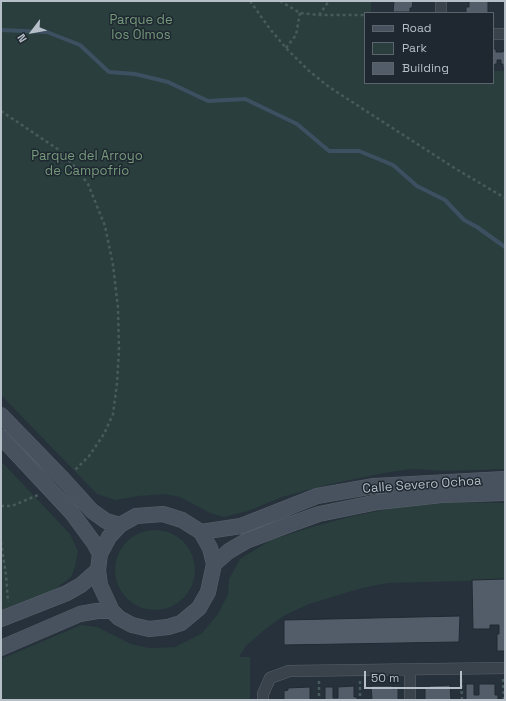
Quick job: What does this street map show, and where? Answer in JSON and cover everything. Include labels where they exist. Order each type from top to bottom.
[{"type":"main road","points":[[1,415],[92,511],[106,521],[120,524]]},
{"type":"main road","points":[[1,437],[82,525],[100,554]]},
{"type":"main road","name":"Calle Severo Ochoa","points":[[201,532],[242,526],[317,496],[374,486],[505,479]]},
{"type":"main road","name":"Calle Severo Ochoa","points":[[214,564],[229,551],[246,541],[319,514],[385,501],[442,495],[505,493]]},
{"type":"main road","points":[[163,514],[182,520],[201,532],[210,548],[214,564],[208,592],[199,608],[182,623],[168,627],[149,629],[132,625],[119,618],[112,611],[100,585],[98,570],[100,554],[109,537],[120,524],[136,516],[163,514]]},
{"type":"main road","points":[[5,618],[74,589],[81,585],[98,570]]},
{"type":"main road","points":[[1,648],[80,614],[97,611],[112,611]]},
{"type":"street","points":[[441,1],[441,12]]},
{"type":"street","points":[[494,34],[505,34]]},
{"type":"street","points":[[263,700],[263,694],[270,678],[289,672],[504,668]]},
{"type":"street","points":[[410,670],[410,700]]},
{"type":"path","points":[[250,1],[286,48],[308,70],[329,87],[456,169],[505,198]]},
{"type":"path","points":[[280,1],[300,14],[364,15]]},
{"type":"path","points":[[319,15],[328,1]]},
{"type":"path","points":[[286,48],[296,35],[300,14]]},
{"type":"path","points":[[1,111],[59,150],[88,184],[106,226],[113,265],[118,308],[119,350],[113,414],[104,434],[89,456],[63,479]]},
{"type":"path","points":[[1,506],[12,506],[51,490]]},
{"type":"path","points":[[1,542],[6,575],[5,618]]},
{"type":"path","points":[[504,668],[504,700]]},
{"type":"path","points":[[461,669],[462,700]]},
{"type":"path","points":[[360,670],[360,700]]},
{"type":"path","points":[[319,671],[320,700]]},
{"type":"green space","points":[[1,1],[371,1],[371,12],[364,12],[364,84],[494,84],[494,71],[505,71],[505,469],[447,471],[412,469],[384,473],[326,485],[282,497],[248,511],[224,517],[210,513],[180,497],[165,494],[115,500],[97,494],[1,395]]},
{"type":"green space","points":[[1,461],[70,534],[78,551],[75,567],[71,577],[51,592],[1,613]]},
{"type":"green space","points":[[455,502],[505,503],[505,580],[388,583],[362,588],[309,604],[285,615],[246,646],[239,657],[250,657],[250,700],[1,700],[1,659],[81,625],[97,627],[131,644],[149,648],[175,647],[201,634],[218,614],[228,594],[229,579],[240,559],[271,540],[349,517],[393,508]]},
{"type":"green space","points":[[155,530],[170,533],[183,542],[192,555],[195,570],[192,585],[183,598],[170,607],[155,610],[140,607],[127,598],[118,585],[115,570],[118,555],[127,542],[140,533]]},
{"type":"building","points":[[394,1],[413,1],[410,12],[393,12]]},
{"type":"building","points":[[469,1],[488,1],[488,12],[466,12],[466,7],[469,7]]},
{"type":"building","points":[[494,49],[496,49],[496,52],[503,52],[505,49],[505,69],[503,64],[501,64],[501,60],[497,60],[497,64],[494,66]]},
{"type":"building","points":[[505,579],[505,651],[497,651],[497,634],[499,634],[499,625],[490,625],[490,629],[473,629],[472,580]]},
{"type":"building","points":[[460,616],[459,642],[284,645],[284,620]]},
{"type":"building","points":[[466,684],[474,684],[474,695],[479,695],[479,684],[495,684],[495,695],[498,695],[498,700],[466,700]]},
{"type":"building","points":[[450,685],[451,700],[425,700],[425,688],[429,688],[429,686]]},
{"type":"building","points":[[354,686],[354,697],[357,697],[357,700],[325,700],[325,687],[333,687],[333,698],[338,698],[338,687]]},
{"type":"building","points":[[371,686],[393,686],[393,689],[398,688],[398,700],[372,700]]},
{"type":"building","points":[[310,687],[310,700],[284,700],[284,691],[288,690],[288,688]]},
{"type":"waterway","points":[[1,30],[47,32],[80,45],[109,72],[135,74],[168,82],[208,101],[245,99],[297,124],[329,151],[359,151],[393,165],[417,186],[445,200],[464,220],[477,227],[505,247]]},
{"type":"park label","name":"Parque de los Olmos","points":[[141,28]]},
{"type":"park label","name":"Parque del Arroyo de Campofrío","points":[[87,164]]}]
